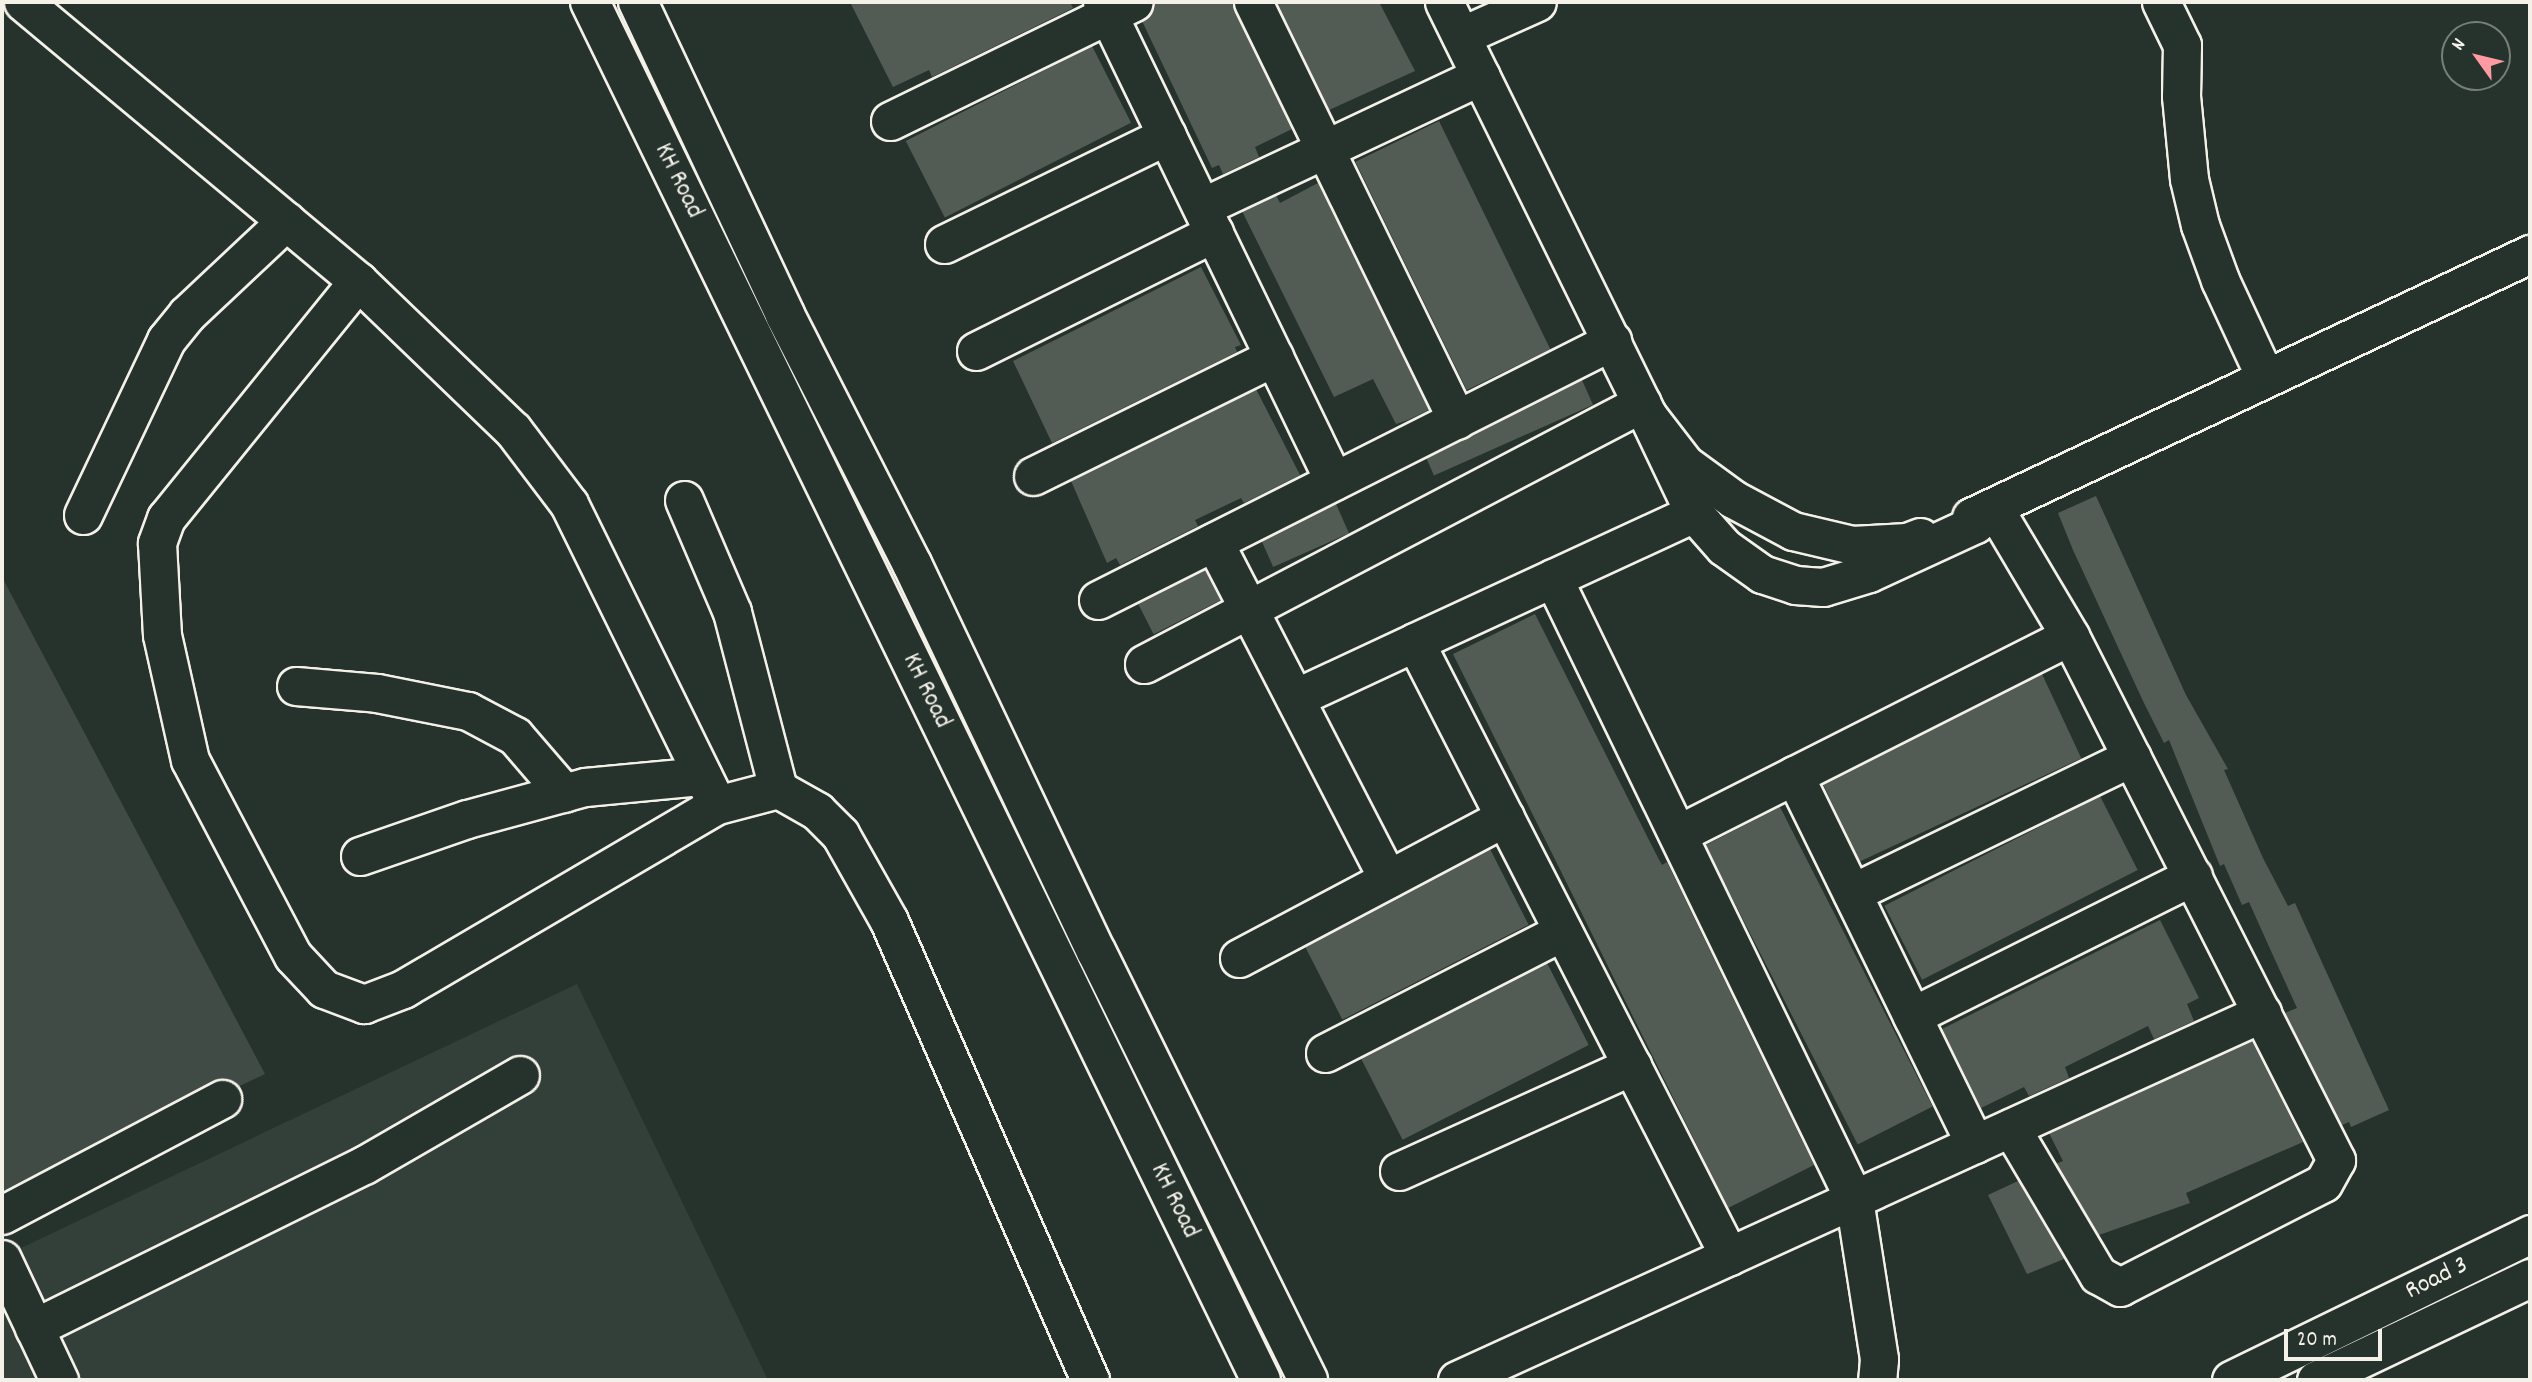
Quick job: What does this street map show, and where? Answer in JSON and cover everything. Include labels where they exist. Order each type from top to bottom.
[{"type":"main road","name":"KH Road","points":[[590,2],[1261,1380]]},
{"type":"main road","name":"KH Road","points":[[638,2],[785,315],[912,564],[1096,951],[1308,1380]]},
{"type":"street","points":[[23,2],[358,281],[513,430],[569,503],[709,790]]},
{"type":"street","points":[[1253,2],[1457,420]]},
{"type":"street","points":[[1444,2],[1646,410],[1694,513],[1724,547],[1762,574],[1823,587],[1933,546],[1975,524],[1994,508]]},
{"type":"street","points":[[1461,36],[1537,2]]},
{"type":"street","points":[[2161,2],[2182,45],[2181,96],[2189,179],[2200,225],[2220,280],[2265,377]]},
{"type":"street","points":[[890,121],[1115,5],[1167,135],[1334,481]]},
{"type":"street","points":[[976,351],[1208,220],[1324,149],[1481,76]]},
{"type":"street","points":[[944,243],[1167,135]]},
{"type":"street","points":[[83,515],[166,340],[187,314],[286,221]]},
{"type":"street","points":[[1646,410],[1685,464],[1732,499],[1793,531],[1852,545],[1907,542],[1994,508],[2265,377],[2530,254]]},
{"type":"street","points":[[358,281],[166,518],[157,543],[162,635],[190,760],[293,956],[324,989],[364,1004],[403,989],[709,790]]},
{"type":"street","points":[[1098,600],[1612,341]]},
{"type":"street","points":[[1033,476],[1274,357]]},
{"type":"street","points":[[1144,664],[1248,608],[1646,410]]},
{"type":"street","points":[[684,500],[732,612],[778,789]]},
{"type":"street","points":[[1994,508],[2070,636],[2332,1146],[2336,1160],[2332,1172],[2323,1183],[2132,1284],[2120,1287],[2098,1275],[2011,1128]]},
{"type":"street","points":[[1295,698],[1694,513]]},
{"type":"street","points":[[1214,542],[1388,879]]},
{"type":"street","points":[[1553,578],[1854,1199],[1879,1359],[1877,1380]]},
{"type":"street","points":[[1678,834],[2070,636]]},
{"type":"street","points":[[1415,642],[1730,1256]]},
{"type":"street","points":[[296,686],[377,693],[468,711],[516,736],[564,793]]},
{"type":"street","points":[[1852,893],[2132,757]]},
{"type":"street","points":[[1794,775],[1975,1144]]},
{"type":"street","points":[[360,856],[585,787],[778,789],[817,811],[840,834],[889,921],[1090,1380]]},
{"type":"street","points":[[1238,958],[1505,817]]},
{"type":"street","points":[[1912,1016],[2193,876]]},
{"type":"street","points":[[1325,1053],[1563,931]]},
{"type":"street","points":[[1457,1380],[2262,1013]]},
{"type":"street","points":[[1399,1171],[1632,1066]]},
{"type":"street","points":[[34,1328],[364,1165],[520,1075]]},
{"type":"street","points":[[2,1215],[222,1099]]},
{"type":"street","name":"Road 3","points":[[2231,1380],[2530,1234]]},
{"type":"street","points":[[2,1259],[59,1380]]},
{"type":"street","name":"Road 3","points":[[2316,1380],[2530,1278]]},
{"type":"shaded area","points":[[2,577],[265,1074],[2,1199]]},
{"type":"shaded area","points":[[577,984],[768,1380],[2,1380],[2,1257]]},
{"type":"building","points":[[850,2],[1070,2],[1073,8],[932,77],[929,70],[893,87]]},
{"type":"building","points":[[1155,2],[1232,2],[1292,129],[1255,147],[1259,157],[1223,174],[1219,165],[1212,168],[1142,21],[1152,13]]},
{"type":"building","points":[[1276,2],[1379,2],[1415,71],[1329,110]]},
{"type":"building","points":[[1092,46],[1131,123],[945,218],[906,141]]},
{"type":"building","points":[[1439,121],[1550,349],[1467,390],[1355,162]]},
{"type":"building","points":[[1318,183],[1429,410],[1408,420],[1396,424],[1373,379],[1334,397],[1242,211],[1276,195],[1280,203]]},
{"type":"building","points":[[1201,267],[1241,345],[1235,347],[1237,352],[1052,443],[1013,361]]},
{"type":"building","points":[[1582,380],[1593,405],[1434,475],[1423,451]]},
{"type":"building","points":[[1256,389],[1300,475],[1244,503],[1241,498],[1195,520],[1198,526],[1120,565],[1116,558],[1107,563],[1071,481]]},
{"type":"building","points":[[2096,496],[2186,695],[2228,769],[2224,770],[2263,858],[2288,906],[2295,903],[2389,1110],[2351,1127],[2349,1122],[2342,1125],[2285,1013],[2297,1008],[2249,902],[2242,905],[2224,864],[2220,866],[2169,740],[2164,743],[2143,701],[2058,513]]},
{"type":"building","points":[[1336,504],[1349,533],[1273,567],[1260,538]]},
{"type":"building","points":[[1205,570],[1220,600],[1154,634],[1138,604]]},
{"type":"building","points":[[1535,614],[1655,852],[1662,865],[1667,862],[1814,1165],[1728,1208],[1453,654]]},
{"type":"building","points":[[2042,674],[2081,758],[1859,862],[1820,778]]},
{"type":"building","points":[[2100,796],[2138,870],[1922,980],[1884,906]]},
{"type":"building","points":[[1780,807],[1933,1106],[1858,1145],[1705,845]]},
{"type":"building","points":[[1490,849],[1529,925],[1342,1020],[1304,944]]},
{"type":"building","points":[[2160,920],[2199,998],[2187,1004],[2194,1021],[2154,1039],[2148,1026],[2065,1067],[2069,1078],[2029,1096],[2024,1087],[1981,1108],[1942,1029]]},
{"type":"building","points":[[1547,963],[1589,1045],[1403,1140],[1361,1058]]},
{"type":"building","points":[[2252,1041],[2303,1142],[2186,1193],[2190,1203],[2099,1235],[2056,1164],[2063,1161],[2049,1133]]},
{"type":"building","points":[[2018,1181],[2064,1259],[2027,1274],[1988,1195]]}]
